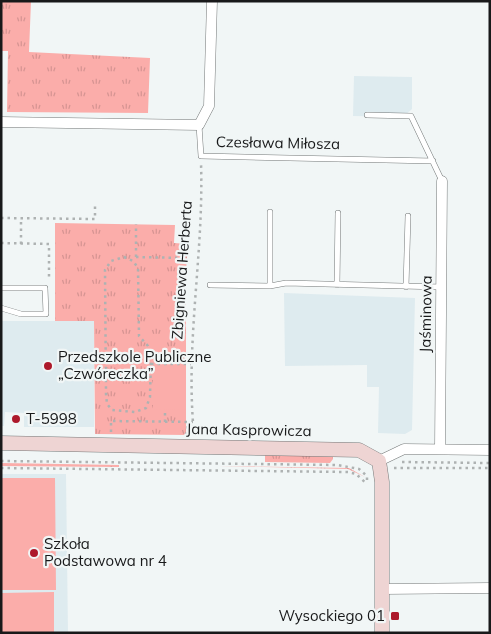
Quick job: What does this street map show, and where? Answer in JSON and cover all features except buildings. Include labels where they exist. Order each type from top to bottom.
[{"type":"street","points":[[199,125],[209,106],[212,1]]},
{"type":"street","name":"Czesława Miłosza","points":[[1,122],[199,125]]},
{"type":"street","name":"Jaśminowa","points":[[440,448],[442,180]]},
{"type":"street","name":"Jana Kasprowicza","points":[[1,443],[359,450],[379,461]]},
{"type":"street","points":[[382,633],[383,492],[379,461],[404,449],[490,450]]},
{"type":"street","points":[[383,589],[490,588]]},
{"type":"lane","points":[[367,115],[411,116],[442,180]]},
{"type":"lane","name":"Czesława Miłosza","points":[[199,125],[201,156],[433,162]]},
{"type":"lane","points":[[270,212],[270,286]]},
{"type":"lane","points":[[338,213],[338,285]]},
{"type":"lane","points":[[406,287],[408,216]]},
{"type":"lane","points":[[210,285],[270,286],[286,283],[442,287]]},
{"type":"lane","points":[[1,288],[45,288],[46,314],[21,314],[8,312],[1,308]]},
{"type":"path","name":"Zbigniewa Herberta","points":[[195,446],[191,364],[202,202],[201,156]]},
{"type":"path","points":[[1,218],[95,220],[95,206]]},
{"type":"path","points":[[21,218],[21,244]]},
{"type":"path","points":[[133,261],[136,258],[136,224]]},
{"type":"path","points":[[1,244],[49,244],[49,277]]},
{"type":"path","points":[[124,257],[133,261],[139,272],[139,336],[150,349],[150,364],[149,403],[140,412],[115,411],[109,407],[106,400],[105,273],[109,263],[114,259],[124,257]]},
{"type":"path","points":[[136,258],[187,258]]},
{"type":"path","points":[[150,364],[191,364]]},
{"type":"path","points":[[164,422],[165,409]]},
{"type":"path","points":[[128,412],[128,421]]},
{"type":"path","points":[[111,436],[111,421],[193,422]]},
{"type":"path","points":[[183,438],[187,434],[188,422]]},
{"type":"path","points":[[1,461],[338,465],[359,469],[367,476],[367,484],[356,474],[348,472],[1,468]]},
{"type":"path","points":[[490,463],[402,462],[394,468],[490,468]]},
{"type":"shaded area","points":[[354,76],[412,77],[412,109],[403,117],[353,116]]},
{"type":"shaded area","points":[[284,293],[415,298],[412,430],[405,434],[378,433],[379,387],[367,387],[367,365],[285,366]]},
{"type":"shaded area","name":"Przedszkole Publiczne „Czwóreczka”","points":[[1,321],[94,321],[94,427],[24,427],[24,413],[5,412],[4,426],[1,426]]},
{"type":"shaded area","name":"Szkoła Podstawowa nr 4","points":[[1,474],[66,474],[68,633],[1,633]]},
{"type":"green space","points":[[1,1],[31,1],[29,52],[150,58],[148,113],[7,112],[8,51],[1,51]]},
{"type":"green space","points":[[55,223],[175,225],[174,243],[188,244],[186,271],[186,435],[95,434],[94,321],[55,321]]},
{"type":"green space","points":[[153,365],[186,365],[186,410],[153,409]]},
{"type":"green space","points":[[265,454],[333,454],[333,459],[330,463],[265,462]]},
{"type":"green space","points":[[1,463],[119,465],[119,467],[1,466]]},
{"type":"green space","points":[[218,466],[349,468],[365,477],[348,469]]},
{"type":"green space","points":[[1,478],[55,478],[56,590],[1,590]]},
{"type":"green space","points":[[54,592],[54,633],[1,633],[1,593]]},
{"type":"place","name":"Przedszkole Publiczne „Czwóreczka”","points":[[48,366]]},
{"type":"place","name":"T-5998","points":[[16,419]]},
{"type":"place","name":"Szkoła Podstawowa nr 4","points":[[34,553]]},
{"type":"place","name":"Wysockiego 01","points":[[395,616]]}]
